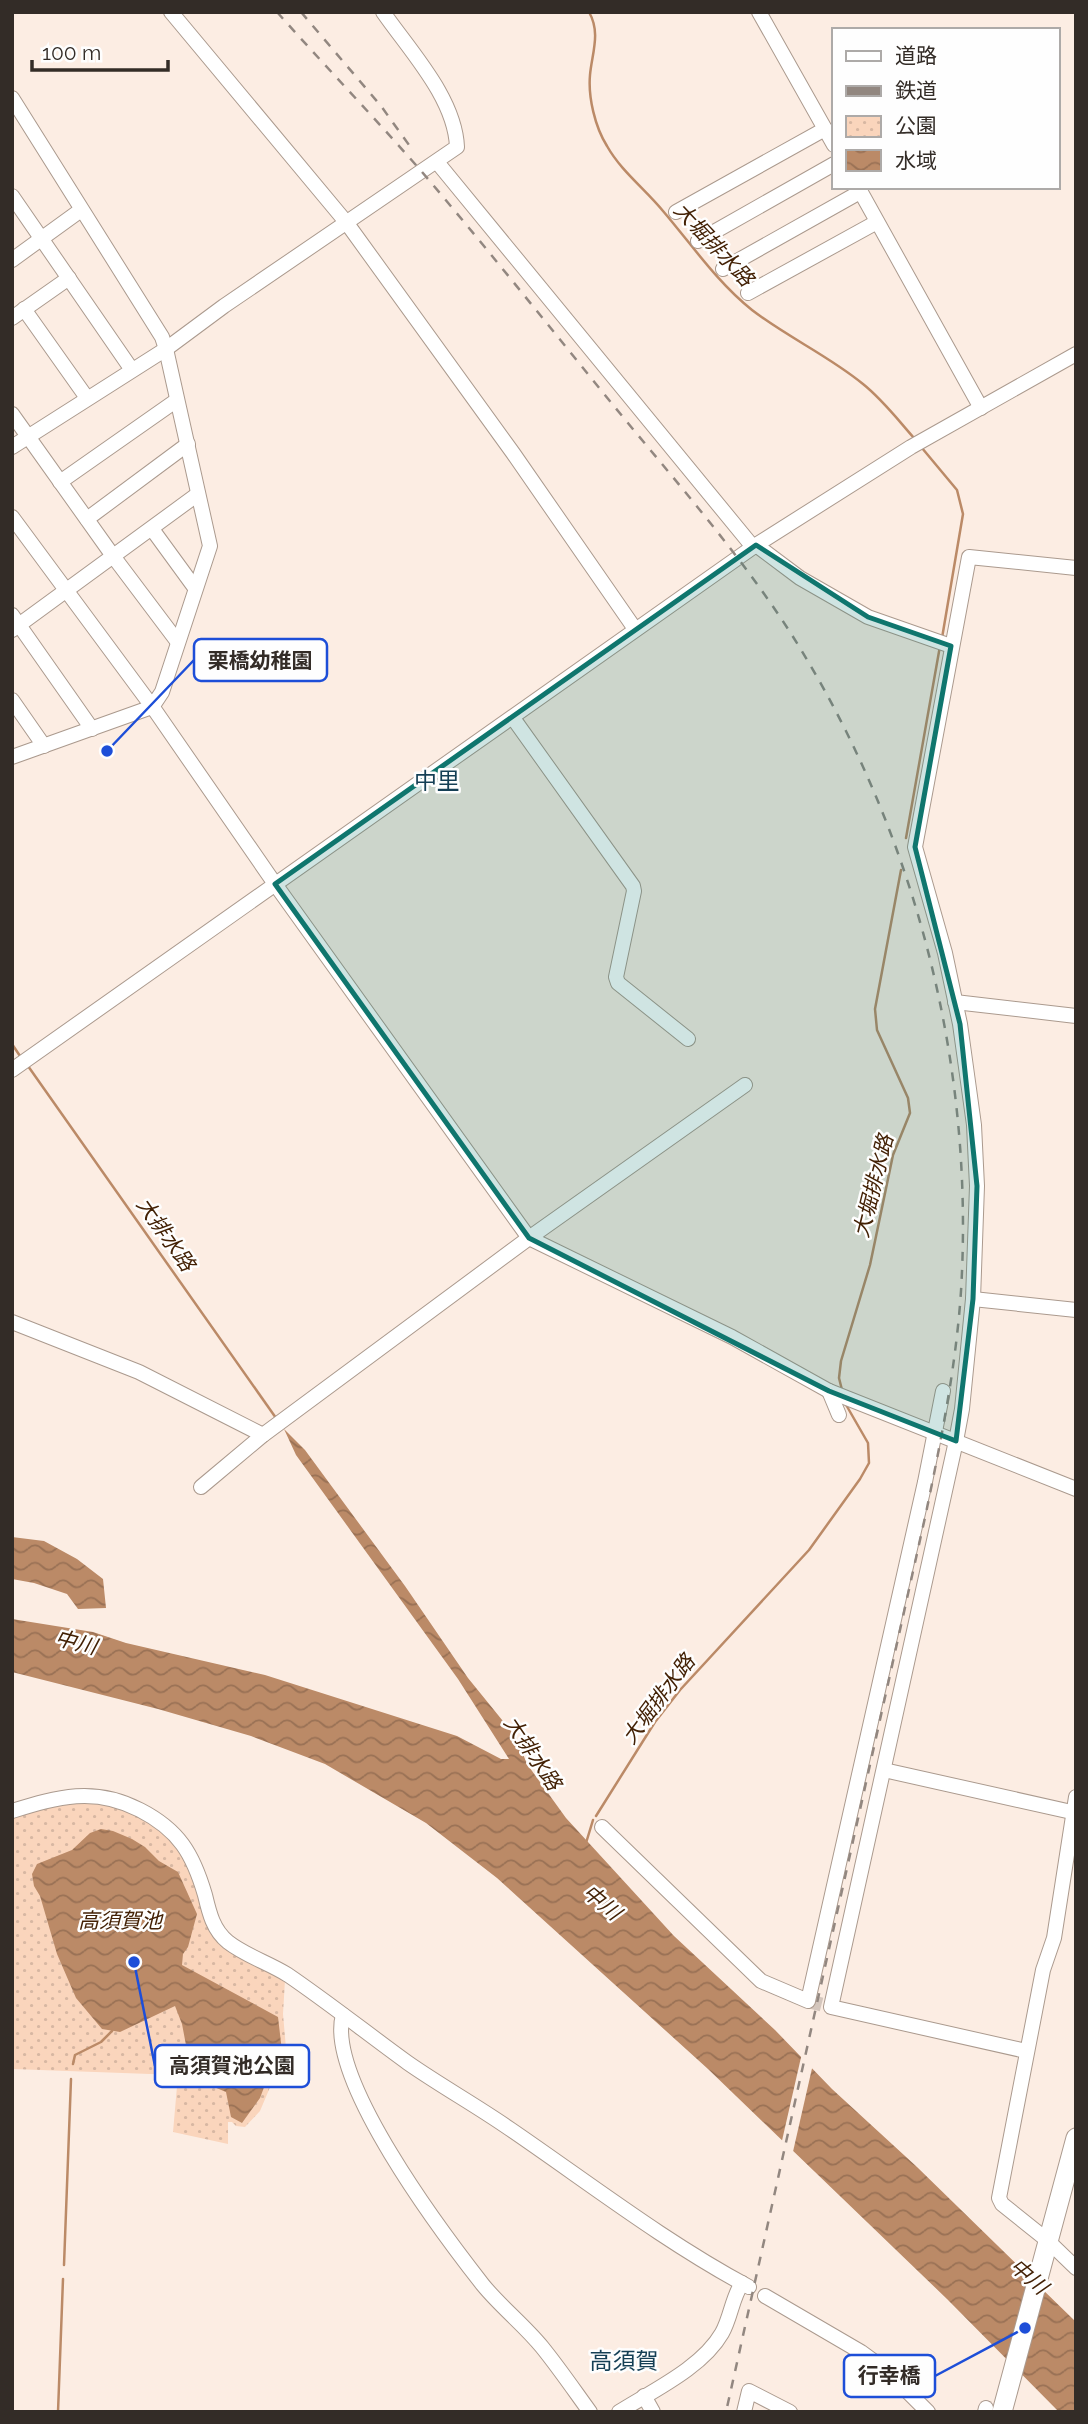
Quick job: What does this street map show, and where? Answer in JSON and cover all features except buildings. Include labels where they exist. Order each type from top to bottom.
[{"type":"highway","points":[[995,2409],[1046,2247],[1076,2138]]},
{"type":"street","points":[[171,12],[346,222],[513,453],[635,629]]},
{"type":"street","points":[[12,447],[166,349],[457,147],[457,130],[446,102],[383,12]]},
{"type":"street","points":[[759,12],[832,141]]},
{"type":"street","points":[[12,98],[162,337],[210,546],[162,692],[152,707],[12,757]]},
{"type":"street","points":[[676,212],[825,128]]},
{"type":"street","points":[[437,162],[755,546],[800,578],[869,617],[951,646]]},
{"type":"street","points":[[698,241],[832,165]]},
{"type":"street","points":[[723,269],[859,190],[981,408]]},
{"type":"street","points":[[12,196],[132,370]]},
{"type":"street","points":[[12,260],[82,210]]},
{"type":"street","points":[[748,293],[877,222]]},
{"type":"street","points":[[69,278],[18,314],[87,398]]},
{"type":"street","points":[[13,1070],[755,546],[917,444],[1076,354]]},
{"type":"street","points":[[60,482],[177,400]]},
{"type":"street","points":[[12,414],[177,641]]},
{"type":"street","points":[[87,519],[188,444]]},
{"type":"street","points":[[92,729],[15,623],[66,592],[198,494]]},
{"type":"street","points":[[12,517],[152,707],[275,884],[529,1238],[732,1337],[829,1391],[1076,1489]]},
{"type":"street","points":[[152,529],[195,589]]},
{"type":"street","points":[[1026,2051],[831,2007],[956,1441],[962,1409],[973,1299],[977,1186],[974,1125],[945,953],[915,847],[969,557],[1076,568]]},
{"type":"street","points":[[12,700],[44,746]]},
{"type":"street","points":[[513,718],[633,886],[618,983],[688,1039]]},
{"type":"street","points":[[955,1002],[1076,1016]]},
{"type":"street","points":[[201,1487],[266,1433],[529,1238],[746,1085]]},
{"type":"street","points":[[973,1299],[1076,1310]]},
{"type":"street","points":[[12,1322],[139,1372],[266,1433]]},
{"type":"street","points":[[829,1391],[839,1415]]},
{"type":"street","points":[[602,1827],[761,1981],[808,2001],[922,1496],[943,1391]]},
{"type":"street","points":[[884,1770],[1074,1813]]},
{"type":"street","points":[[12,1811],[62,1797],[84,1795],[117,1801],[161,1822],[171,1829],[186,1847],[220,1934],[247,1954],[285,1973],[410,2064],[509,2128],[637,2217],[745,2285],[737,2291],[722,2333],[709,2351],[696,2363],[619,2412]]},
{"type":"street","points":[[1076,1797],[1054,1938],[1043,1970],[999,2198],[1046,2247],[1076,2268]]},
{"type":"street","points":[[343,2015],[340,2038],[356,2089],[402,2173],[485,2286],[541,2346],[590,2412]]},
{"type":"street","points":[[765,2296],[861,2351],[887,2371],[928,2412]]},
{"type":"street","points":[[744,2412],[749,2391],[790,2412]]},
{"type":"street","points":[[644,2396],[653,2412]]},
{"type":"highlighted area","points":[[756,545],[868,617],[951,646],[915,847],[960,1024],[977,1186],[973,1299],[956,1441],[829,1391],[529,1238],[275,884]]},
{"type":"green space","points":[[70,1799],[102,1800],[150,1818],[182,1848],[210,1923],[285,1980],[283,2014],[288,2071],[276,2073],[260,2111],[245,2127],[228,2122],[228,2144],[173,2132],[178,2075],[12,2069],[12,1815]]},
{"type":"water","name":"中川","points":[[284,1429],[305,1450],[405,1586],[468,1678],[516,1737],[527,1764],[566,1818],[674,1936],[775,2030],[832,2089],[917,2167],[1076,2322],[1076,2412],[1059,2412],[947,2299],[708,2069],[497,1878],[426,1823],[325,1764],[251,1736],[12,1672],[12,1619],[93,1632],[126,1643],[265,1675],[457,1736],[501,1759],[509,1759],[458,1679],[296,1455]]},
{"type":"water","points":[[12,1537],[44,1541],[77,1559],[103,1579],[106,1608],[78,1609],[67,1594],[12,1579]]},
{"type":"water","name":"高須賀池","points":[[101,1829],[132,1839],[159,1861],[178,1872],[197,1914],[188,1947],[183,1954],[182,1965],[278,2017],[284,2068],[272,2066],[260,2098],[242,2123],[231,2117],[226,2092],[202,2082],[197,2077],[189,2061],[182,2024],[175,2006],[120,2032],[102,2029],[76,1998],[57,1954],[32,1874],[37,1864],[72,1850],[90,1833]]},
{"type":"pier","points":[[802,2053],[813,2064],[792,2156],[781,2145]]},
{"type":"waterway","name":"大堀排水路","points":[[589,12],[595,35],[590,75],[591,102],[603,138],[619,164],[739,299],[765,320],[863,384],[884,403],[914,438]]},
{"type":"waterway","name":"大堀排水路","points":[[922,448],[957,490],[963,514],[942,638]]},
{"type":"waterway","name":"大堀排水路","points":[[906,838],[940,646]]},
{"type":"waterway","name":"大堀排水路","points":[[842,1390],[839,1378],[841,1361],[870,1265],[893,1155],[910,1113],[908,1098],[877,1030],[875,1009],[901,870]]},
{"type":"waterway","name":"大排水路","points":[[12,1044],[20,1056]]},
{"type":"waterway","name":"大排水路","points":[[28,1066],[276,1418]]},
{"type":"waterway","name":"大堀排水路","points":[[596,1816],[655,1722],[680,1690],[809,1550],[860,1479],[869,1463],[868,1443],[845,1403]]},
{"type":"waterway","name":"大堀排水路","points":[[586,1843],[593,1820]]},
{"type":"waterway","points":[[73,2064],[75,2055],[101,2042],[112,2031]]},
{"type":"waterway","points":[[64,2265],[71,2079]]},
{"type":"waterway","points":[[58,2412],[63,2279]]},
{"type":"tunnel","points":[[808,2001],[831,2007]]},
{"type":"railway","points":[[277,12],[470,229],[703,514],[790,632],[834,707],[871,785],[902,866],[927,948],[946,1033],[958,1118],[963,1205],[961,1291],[952,1375],[926,1513],[726,2412]]},
{"type":"railway","points":[[301,12],[381,106],[409,145]]},
{"type":"place","name":"栗橋幼稚園","points":[[107,751]]},
{"type":"place","name":"高須賀池公園","points":[[134,1962]]},
{"type":"place","name":"行幸橋","points":[[1025,2328]]},
{"type":"district","name":"中里","points":[[437,780]]},
{"type":"district","name":"高須賀","points":[[624,2360]]}]
